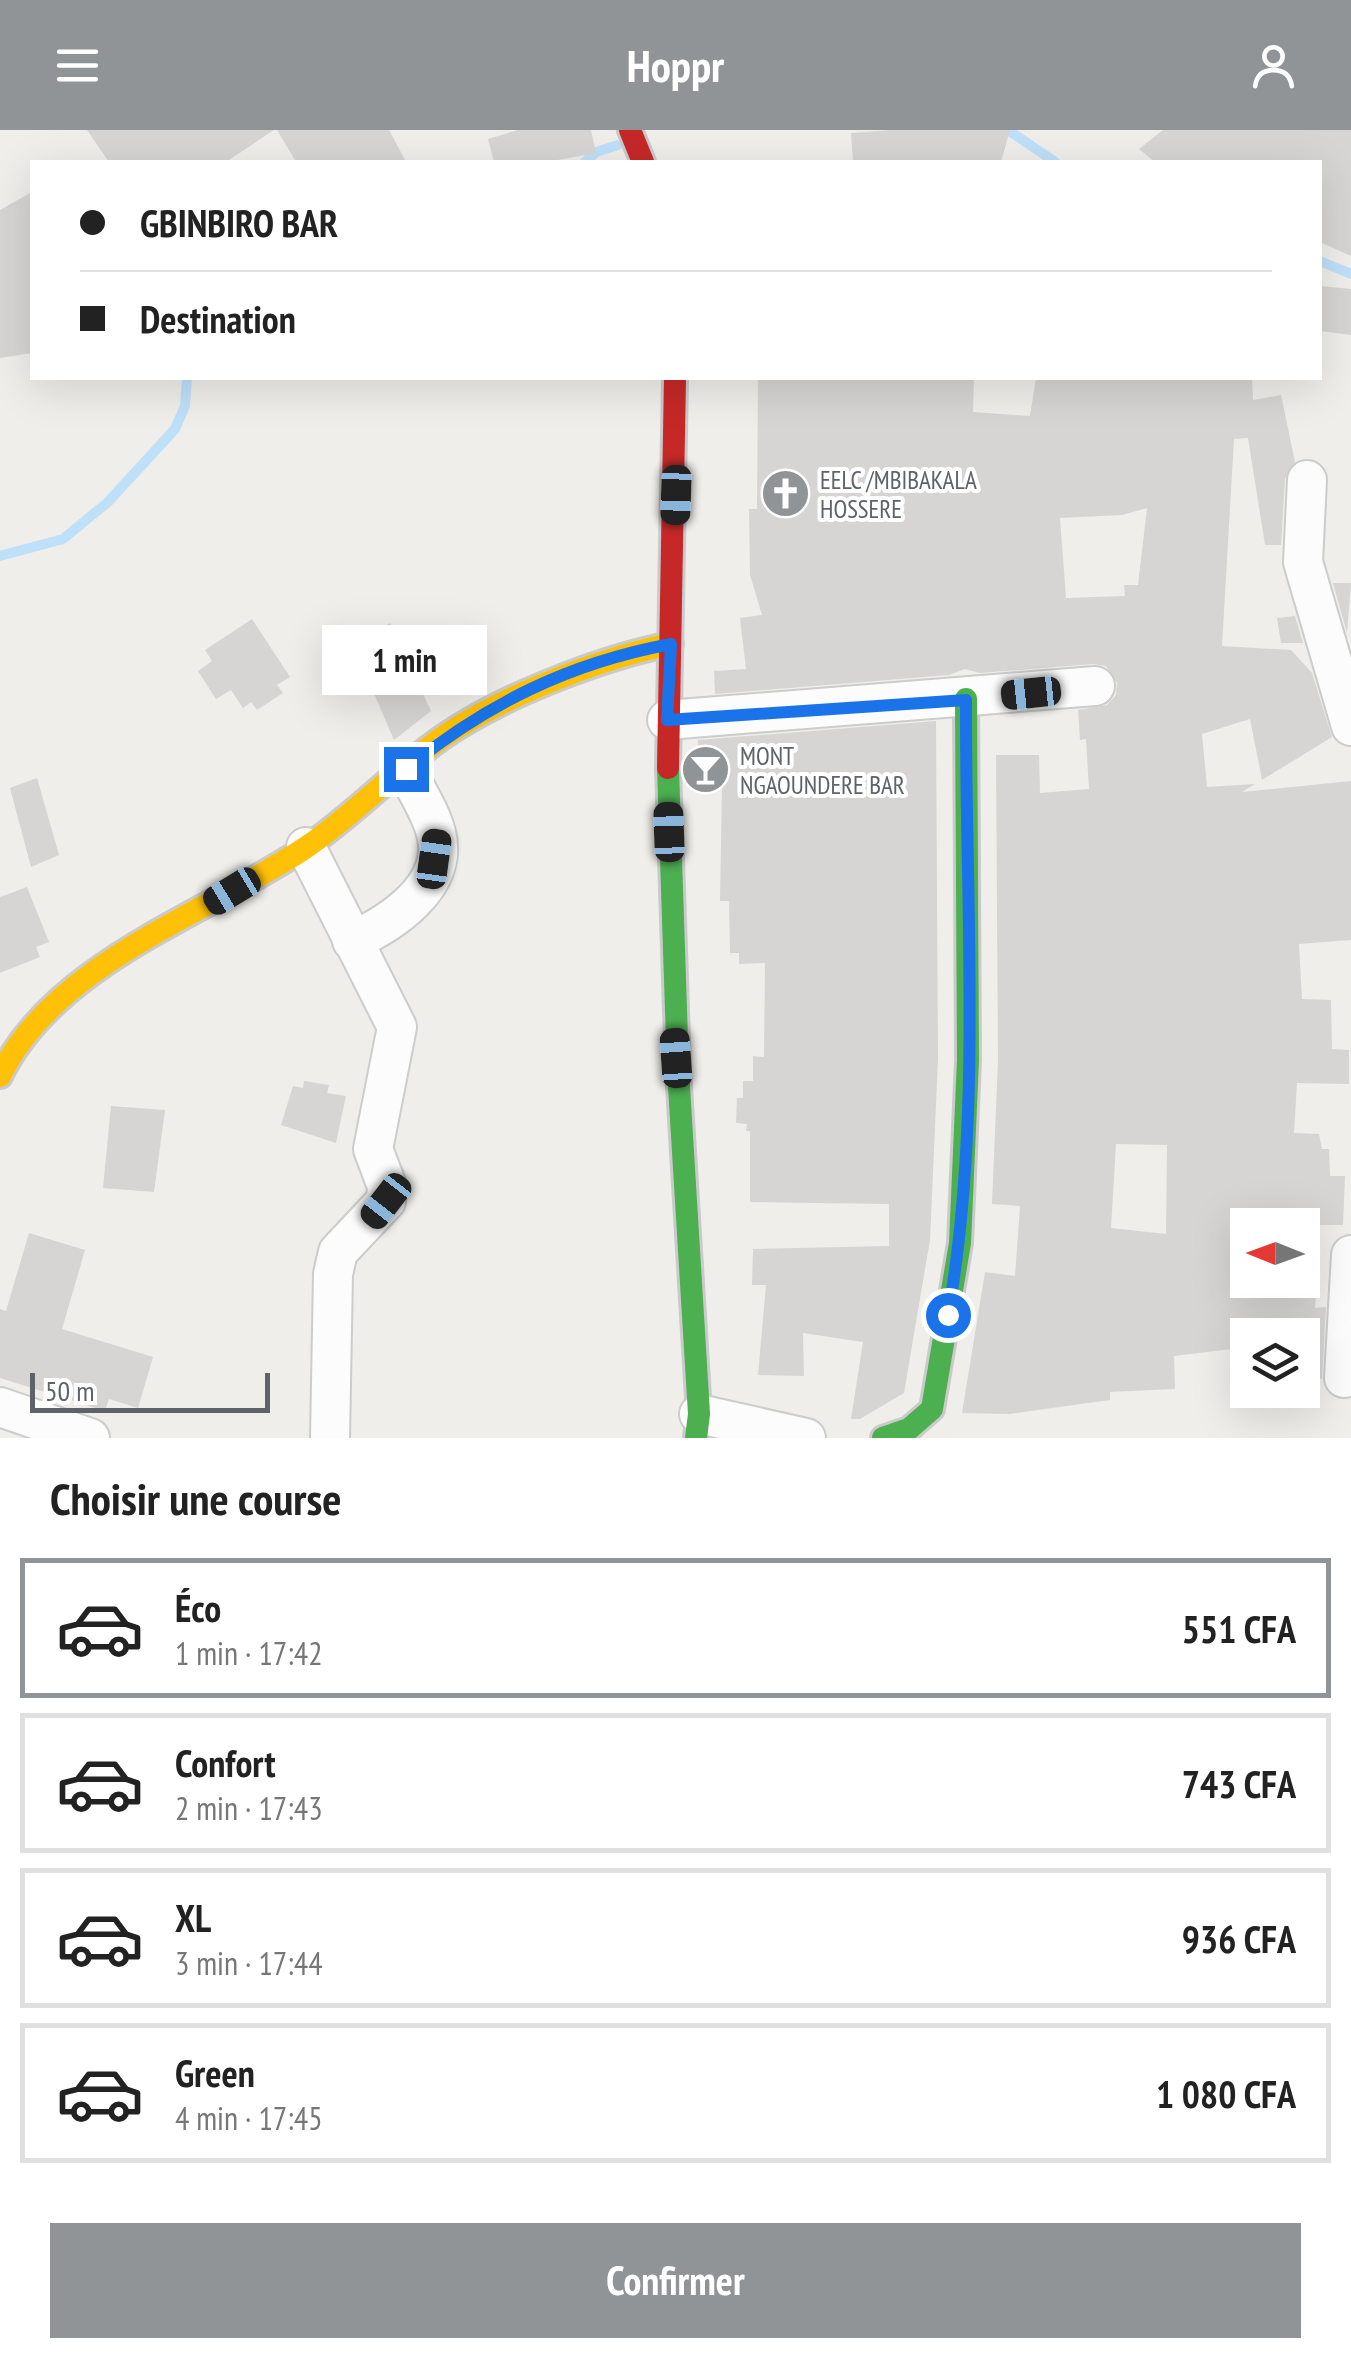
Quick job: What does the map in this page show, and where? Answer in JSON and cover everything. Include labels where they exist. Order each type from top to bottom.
[{"type":"street","points":[[630,130],[642,160]]},
{"type":"street","points":[[675,380],[667,720],[673,1018],[698,1426],[806,1438]]},
{"type":"street","points":[[1307,480],[1303,562],[1351,726]]},
{"type":"street","points":[[0,1076],[17,1041],[70,988],[306,847],[460,726],[558,677],[611,656],[671,644]]},
{"type":"street","points":[[667,720],[966,700],[1095,686]]},
{"type":"street","points":[[884,1438],[909,1429],[932,1409],[960,1242],[968,1060],[966,700]]},
{"type":"street","points":[[352,941],[386,926],[431,882],[438,836],[406,769]]},
{"type":"street","points":[[306,847],[396,1026],[372,1148],[387,1186],[386,1201],[338,1252],[333,1274],[330,1438]]},
{"type":"street","points":[[1344,1378],[1351,1255]]},
{"type":"street","points":[[0,1407],[90,1438]]},
{"type":"building","points":[[87,130],[274,130],[229,160],[108,160]]},
{"type":"building","points":[[277,130],[389,130],[405,160],[295,160]]},
{"type":"building","points":[[518,130],[591,130],[596,153],[558,160],[493,160],[488,139]]},
{"type":"building","points":[[1010,130],[1002,160],[853,160],[851,133]]},
{"type":"building","points":[[1163,130],[1351,130],[1351,256],[1322,243],[1322,160],[1153,160],[1139,149]]},
{"type":"building","points":[[30,193],[30,353],[0,358],[0,210]]},
{"type":"building","points":[[1322,286],[1351,289],[1351,335],[1322,331]]},
{"type":"building","points":[[758,380],[974,380],[973,412],[1030,416],[1036,380],[1252,380],[1253,400],[1281,395],[1295,462],[1285,479],[1281,545],[1265,545],[1248,438],[1234,439],[1222,646],[1291,650],[1312,673],[1332,737],[1262,780],[1250,719],[1202,734],[1207,787],[1255,784],[1242,792],[1351,781],[1351,940],[1299,944],[1302,999],[1331,1000],[1332,1049],[1349,1050],[1349,1084],[1297,1083],[1294,1133],[1319,1134],[1322,1149],[1329,1149],[1330,1176],[1345,1176],[1343,1225],[1320,1225],[1320,1208],[1230,1208],[1230,1298],[1316,1298],[1315,1308],[1326,1307],[1322,1379],[1320,1318],[1230,1318],[1230,1349],[1174,1356],[1175,1389],[1110,1392],[1110,1400],[1009,1414],[962,1413],[985,1272],[1015,1276],[1020,1206],[992,1204],[998,1060],[996,755],[1039,755],[1040,793],[1089,789],[1086,739],[1080,740],[1078,710],[1107,705],[1116,695],[1117,683],[1106,666],[1093,664],[980,673],[965,669],[949,675],[715,694],[714,671],[746,669],[740,618],[762,615],[750,575],[749,509],[757,509]],"holes":[[[1147,508],[1138,585],[1124,585],[1125,596],[1066,598],[1060,518],[1122,515]],[[1116,1144],[1167,1145],[1166,1234],[1111,1228]]]},
{"type":"building","points":[[1333,583],[1351,583],[1347,633]]},
{"type":"building","points":[[1295,616],[1303,643],[1281,643],[1277,618]]},
{"type":"building","points":[[252,619],[290,677],[277,685],[283,693],[257,710],[251,702],[243,708],[231,690],[216,699],[198,671],[212,661],[205,650]]},
{"type":"building","points":[[390,623],[431,711],[394,740],[353,645]]},
{"type":"building","points":[[936,721],[938,1059],[930,1240],[904,1393],[860,1419],[851,1419],[863,1342],[803,1333],[804,1376],[758,1375],[766,1285],[752,1285],[753,1249],[889,1246],[889,1204],[750,1202],[750,1131],[746,1131],[747,1124],[736,1123],[737,1098],[743,1098],[743,1081],[753,1081],[753,1056],[764,1057],[765,963],[739,964],[739,953],[730,953],[729,901],[720,901],[722,785],[700,784],[698,740]]},
{"type":"building","points":[[37,778],[59,855],[31,867],[10,788]]},
{"type":"building","points":[[27,887],[49,942],[36,947],[40,957],[0,973],[0,897]]},
{"type":"building","points":[[304,1081],[329,1085],[327,1093],[346,1096],[336,1143],[281,1125],[293,1086],[303,1088]]},
{"type":"building","points":[[111,1106],[165,1110],[154,1192],[103,1188]]},
{"type":"building","points":[[29,1233],[85,1250],[62,1329],[153,1357],[138,1408],[109,1399],[105,1411],[0,1378],[0,1309],[6,1311]]},
{"type":"waterway","points":[[1008,130],[1052,160]]},
{"type":"waterway","points":[[587,160],[596,152],[618,145]]},
{"type":"waterway","points":[[1322,262],[1351,274]]},
{"type":"waterway","points":[[0,556],[63,539],[108,502],[175,429],[185,406],[187,380]]},
{"type":"traffic: fast","points":[[883,1438],[909,1429],[932,1409],[960,1243],[968,1060],[966,699]]},
{"type":"traffic: fast","points":[[668,768],[678,1070],[699,1414],[696,1438]]},
{"type":"traffic: slow","points":[[0,1076],[25,1037],[57,1002],[94,972],[305,848],[460,726],[562,677],[671,644]]},
{"type":"traffic: jam","points":[[630,130],[642,160]]},
{"type":"traffic: jam","points":[[668,768],[675,380]]},
{"type":"place","name":"EELC /MBIBAKALA HOSSERE","points":[[785,494]]},
{"type":"place","name":"MONT NGAOUNDERE BAR","points":[[705,770]]},
{"type":"route","points":[[406,769],[460,726],[558,677],[611,656],[671,644],[667,720],[908,700],[966,700],[968,1060],[960,1242],[948,1315]]}]
